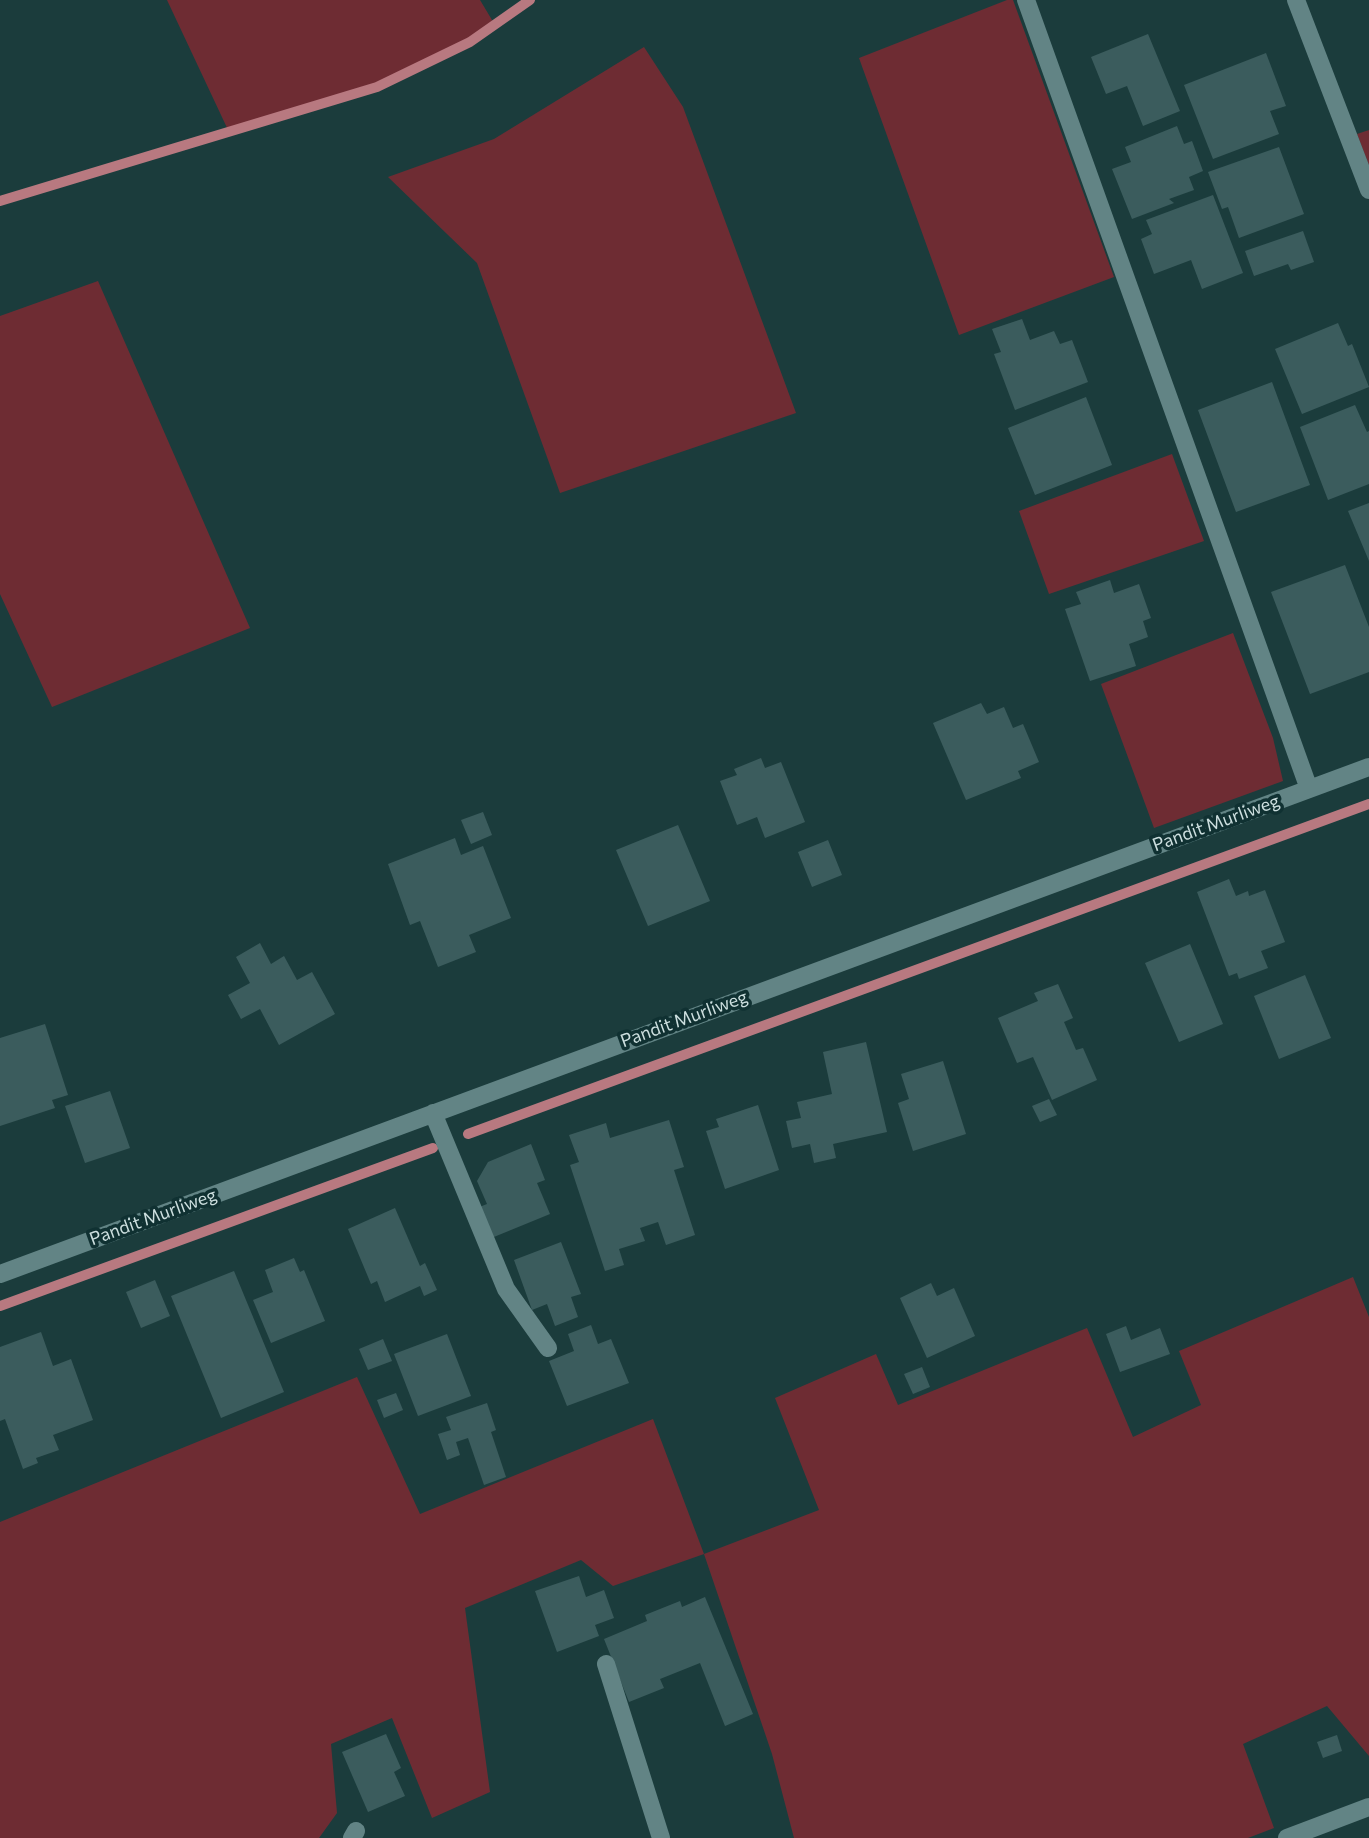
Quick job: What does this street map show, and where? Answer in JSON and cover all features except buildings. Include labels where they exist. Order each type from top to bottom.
[{"type":"street","points":[[1026,0],[1309,789]]},
{"type":"street","points":[[1296,0],[1369,191]]},
{"type":"street","name":"Pandit Murliweg","points":[[0,1274],[1369,767]]},
{"type":"street","points":[[433,1113],[506,1289],[548,1348]]},
{"type":"street","points":[[606,1664],[661,1838]]},
{"type":"street","points":[[1287,1838],[1369,1807]]},
{"type":"shaded area","points":[[167,0],[480,0],[495,25],[465,45],[400,76],[332,101],[229,132]]},
{"type":"shaded area","points":[[1007,0],[1013,0],[1114,277],[959,335],[859,58]]},
{"type":"shaded area","points":[[644,47],[683,107],[796,413],[560,493],[477,263],[388,177],[494,139]]},
{"type":"shaded area","points":[[1369,130],[1369,166],[1357,134]]},
{"type":"shaded area","points":[[98,281],[250,628],[52,707],[0,594],[0,316]]},
{"type":"shaded area","points":[[1172,454],[1204,541],[1049,594],[1019,511]]},
{"type":"shaded area","points":[[1233,633],[1273,738],[1283,781],[1154,828],[1101,684]]},
{"type":"shaded area","points":[[1353,1277],[1369,1317],[1369,1756],[1327,1706],[1243,1744],[1274,1828],[1248,1838],[794,1838],[772,1754],[704,1554],[819,1510],[775,1398],[876,1354],[898,1405],[1087,1328],[1133,1437],[1201,1405],[1179,1351]]},
{"type":"shaded area","points":[[357,1377],[420,1514],[653,1419],[704,1554],[613,1586],[581,1560],[465,1608],[490,1792],[432,1818],[392,1718],[331,1744],[337,1813],[319,1838],[0,1838],[0,1522]]},
{"type":"waterway","points":[[0,201],[377,87],[470,42],[530,0]]},
{"type":"waterway","points":[[468,1134],[1369,804]]},
{"type":"waterway","points":[[0,1306],[433,1148]]}]
